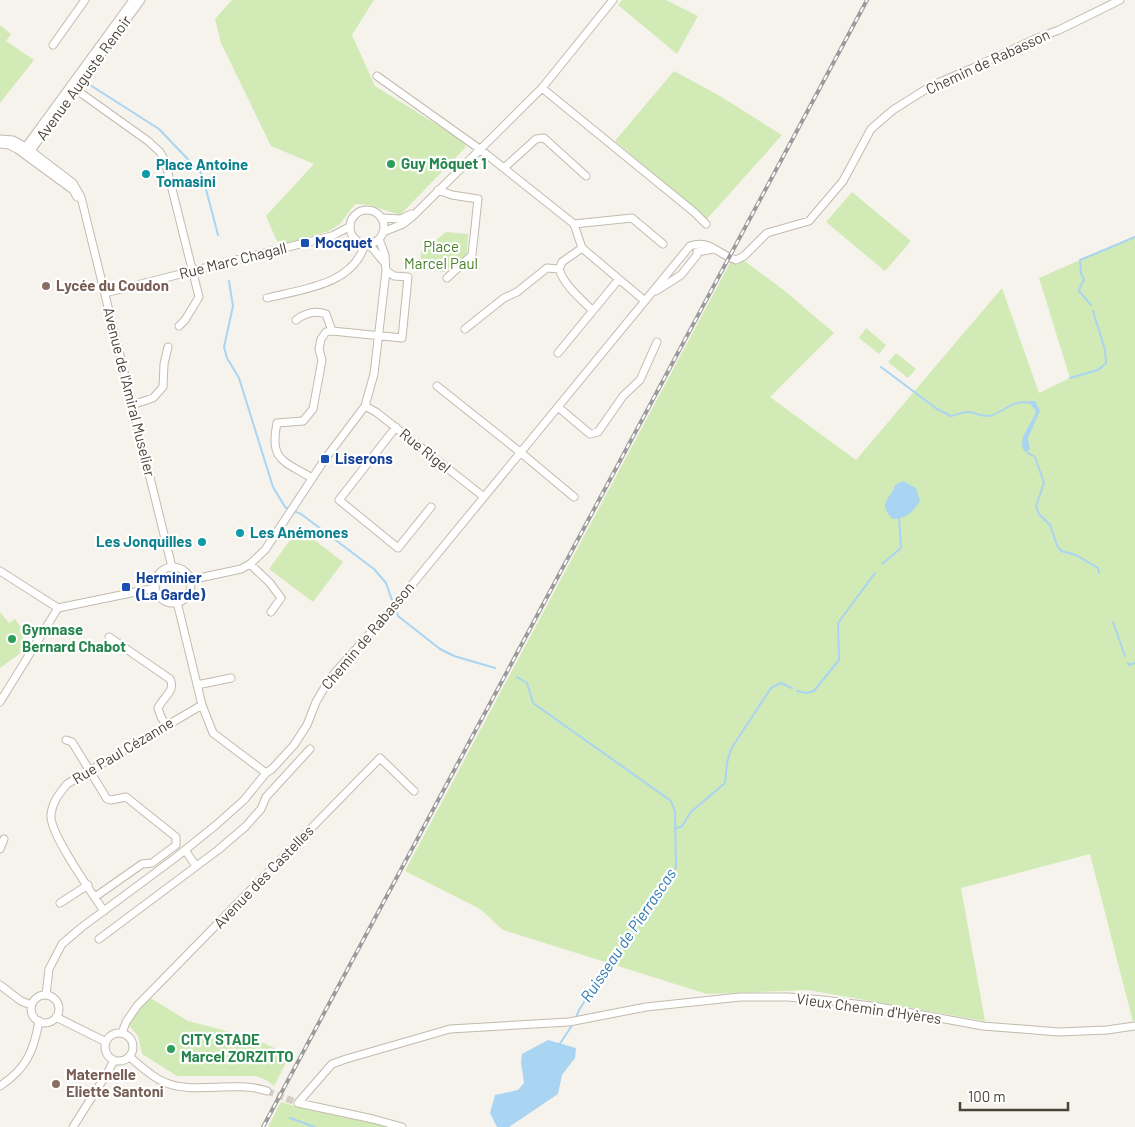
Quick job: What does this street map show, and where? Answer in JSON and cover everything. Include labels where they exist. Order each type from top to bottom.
[{"type":"street","points":[[53,45],[86,0]]},
{"type":"street","points":[[383,232],[403,224],[412,217],[481,150],[542,88],[613,0]]},
{"type":"street","name":"Chemin de Rabasson","points":[[46,995],[49,969],[62,944],[185,850],[244,800],[266,773],[272,770],[294,745],[308,725],[316,702],[330,678],[390,612],[690,246],[698,243],[706,244],[736,260],[744,256],[767,233],[809,221],[843,181],[871,129],[893,110],[931,86],[1120,0]]},
{"type":"street","name":"Avenue Auguste Renoir","points":[[26,152],[135,1]]},
{"type":"street","points":[[377,76],[481,150],[574,224],[582,248],[645,301]]},
{"type":"street","points":[[73,88],[148,141],[160,152],[165,161],[199,298],[186,320],[179,326]]},
{"type":"street","points":[[542,88],[694,212],[706,224]]},
{"type":"street","points":[[504,168],[536,139],[544,138],[586,176]]},
{"type":"street","points":[[0,139],[13,140],[26,152]]},
{"type":"street","points":[[0,144],[9,145],[26,152]]},
{"type":"street","name":"Avenue de l'Amiral Muselier","points":[[26,152],[76,186],[81,197],[172,566]]},
{"type":"street","points":[[438,190],[452,195],[478,199],[472,255],[447,278]]},
{"type":"street","points":[[370,209],[382,218],[384,227],[379,239],[367,244],[358,242],[352,236],[349,227],[352,217],[360,210],[370,209]]},
{"type":"street","points":[[382,218],[401,219],[416,212]]},
{"type":"street","points":[[574,224],[632,218],[663,244]]},
{"type":"street","name":"Rue Marc Chagall","points":[[332,236],[349,227]]},
{"type":"street","name":"Rue Marc Chagall","points":[[105,293],[332,236],[352,236]]},
{"type":"street","points":[[190,580],[229,573],[250,564],[265,550],[312,478],[364,406],[374,374],[386,268],[385,255],[379,239]]},
{"type":"street","points":[[312,478],[282,460],[275,451],[274,438],[277,423],[304,421],[314,409],[322,360],[319,349],[321,339],[326,332],[332,331],[402,338],[408,277],[394,276],[367,244]]},
{"type":"street","points":[[267,298],[337,279],[356,263],[367,244]]},
{"type":"street","points":[[690,246],[695,248],[697,252],[714,249]]},
{"type":"street","points":[[582,248],[562,262],[559,268],[561,276],[592,310]]},
{"type":"street","name":"Chemin de Rabasson","points":[[645,301],[666,283],[681,275],[697,255],[697,252]]},
{"type":"street","points":[[465,329],[504,298],[517,292],[547,268],[559,268]]},
{"type":"street","points":[[558,353],[619,279]]},
{"type":"street","points":[[296,320],[303,314],[322,312],[326,314],[332,331]]},
{"type":"street","points":[[558,407],[590,434],[598,432],[624,396],[640,380],[657,342]]},
{"type":"street","points":[[132,405],[153,398],[163,387],[164,364],[168,347]]},
{"type":"street","points":[[437,386],[574,497]]},
{"type":"street","name":"Rue Rigel","points":[[364,406],[376,412],[396,427],[484,497]]},
{"type":"street","points":[[396,427],[339,500],[398,548],[431,507]]},
{"type":"street","points":[[250,564],[270,583],[281,598],[271,612]]},
{"type":"street","points":[[172,566],[182,569],[189,575],[190,580],[191,586],[187,596],[177,602],[163,600],[155,588],[158,574],[172,566]]},
{"type":"street","points":[[0,571],[58,608],[155,588]]},
{"type":"street","points":[[177,602],[202,705],[213,733],[266,773]]},
{"type":"street","points":[[0,702],[58,608]]},
{"type":"street","points":[[109,637],[170,679],[172,683],[170,691],[158,708],[166,725]]},
{"type":"street","points":[[197,685],[232,678]]},
{"type":"street","name":"Rue Paul Cézanne","points":[[104,911],[56,834],[50,816],[55,799],[67,784],[202,705]]},
{"type":"street","points":[[66,740],[72,742],[107,799],[126,797],[176,837],[176,845],[152,863],[142,864],[95,897]]},
{"type":"street","points":[[99,939],[245,827],[261,809],[266,797],[310,749]]},
{"type":"street","name":"Avenue des Castelles","points":[[122,1033],[126,1022],[137,1006],[380,758],[414,791]]},
{"type":"street","points":[[0,849],[4,839]]},
{"type":"street","points":[[185,850],[196,866]]},
{"type":"street","points":[[60,903],[88,885]]},
{"type":"street","points":[[0,985],[31,1006]]},
{"type":"street","points":[[46,995],[53,998],[57,1004],[58,1012],[56,1017],[50,1022],[39,1021],[33,1016],[31,1006],[38,997],[46,995]]},
{"type":"street","name":"Vieux Chemin d'Hyères","points":[[402,1127],[373,1119],[298,1104],[332,1064],[346,1058],[450,1029],[569,1022],[646,1007],[740,997],[788,997],[879,1007],[964,1023],[1004,1028],[1059,1032],[1106,1030],[1135,1026]]},
{"type":"street","points":[[56,1017],[106,1042]]},
{"type":"street","points":[[0,1086],[12,1078],[28,1060],[39,1021]]},
{"type":"street","points":[[122,1033],[133,1043],[133,1050],[130,1057],[124,1061],[114,1060],[106,1052],[106,1042],[111,1036],[122,1033]]},
{"type":"street","points":[[130,1057],[157,1078],[173,1085],[195,1087],[246,1086],[266,1090]]},
{"type":"street","points":[[73,1127],[114,1060]]},
{"type":"green space","points":[[232,0],[374,0],[352,35],[375,86],[463,141],[466,147],[400,215],[369,205],[355,204],[340,224],[329,231],[279,246],[266,216],[314,164],[271,146],[221,43],[215,19]]},
{"type":"green space","points":[[622,0],[666,0],[698,16],[677,54],[618,5]]},
{"type":"green space","points":[[0,25],[11,34],[6,41],[34,60],[0,103]]},
{"type":"green space","points":[[674,71],[720,96],[782,135],[707,219],[615,141]]},
{"type":"green space","points":[[852,192],[911,241],[885,271],[826,222]]},
{"type":"green space","name":"Place Marcel Paul","points":[[446,232],[468,234],[467,255],[444,272],[420,269],[421,252]]},
{"type":"green space","points":[[1135,236],[1135,1021],[1133,1022],[1090,854],[961,888],[985,1021],[808,990],[707,994],[503,930],[480,909],[405,871],[730,263],[743,260],[785,291],[834,333],[770,397],[856,460],[1002,288],[1039,393],[1070,378],[1039,278]]},
{"type":"green space","points":[[866,328],[886,345],[879,354],[859,338]]},
{"type":"green space","points":[[896,353],[916,369],[908,378],[888,362]]},
{"type":"green space","points":[[299,528],[343,562],[313,602],[269,569]]},
{"type":"green space","name":"Gymnase Bernard Chabot","points":[[0,612],[9,623],[15,619],[26,634],[22,636],[24,642],[20,649],[22,652],[0,668]]},
{"type":"green space","points":[[147,996],[188,1021],[250,1037],[290,1055],[274,1086],[256,1076],[177,1076],[142,1054],[138,1036],[126,1022]]},
{"type":"green space","points":[[281,1102],[313,1111],[368,1120],[391,1127],[268,1127]]},
{"type":"water","points":[[1028,401],[1035,401],[1040,411],[1028,438],[1030,450],[1025,452],[1022,447],[1023,437],[1036,411]]},
{"type":"water","points":[[903,481],[916,488],[920,501],[909,514],[892,519],[885,508],[886,501],[895,485]]},
{"type":"water","points":[[548,1040],[576,1048],[575,1058],[562,1075],[558,1094],[509,1127],[497,1127],[490,1113],[495,1095],[518,1090],[524,1083],[521,1062],[522,1054]]},
{"type":"waterway","name":"Ruisseau de Pierrascas","points":[[87,83],[159,129],[202,174],[218,235]]},
{"type":"waterway","points":[[1091,305],[1079,291],[1084,280],[1081,273],[1080,260],[1135,237]]},
{"type":"waterway","name":"Ruisseau de Pierrascas","points":[[229,281],[233,306],[224,347],[227,358],[239,378],[273,487],[285,507],[301,514],[374,569],[386,583],[393,603]]},
{"type":"waterway","points":[[1070,378],[1098,370],[1106,363],[1105,350],[1093,311]]},
{"type":"waterway","points":[[881,367],[937,409],[951,416],[968,412],[989,416],[1013,404],[1030,403]]},
{"type":"waterway","points":[[1026,449],[1028,453],[1035,457],[1044,483],[1036,506],[1039,514],[1050,525],[1057,545],[1061,551],[1076,555],[1098,568],[1099,573]]},
{"type":"waterway","points":[[882,564],[901,548],[899,518]]},
{"type":"waterway","points":[[797,691],[807,693],[814,691],[839,660],[838,623],[875,573]]},
{"type":"waterway","name":"Ruisseau de Pierrascas","points":[[395,607],[398,616],[440,649],[454,656],[495,668]]},
{"type":"waterway","points":[[1113,622],[1125,656]]},
{"type":"waterway","points":[[1128,663],[1129,665],[1135,663]]},
{"type":"waterway","name":"Ruisseau de Pierrascas","points":[[517,677],[527,683],[533,703],[671,801],[675,811],[676,866],[673,874],[601,975],[579,1010],[575,1020]]},
{"type":"waterway","points":[[675,829],[682,826],[691,812],[725,783],[727,763],[731,749],[771,688],[781,683],[792,688]]},
{"type":"waterway","name":"Ruisseau de Pierrascas","points":[[559,1045],[573,1024]]},
{"type":"waterway","points":[[290,1118],[315,1127]]},
{"type":"tunnel","points":[[267,1091],[298,1103]]},
{"type":"railway","points":[[263,1127],[867,0]]},
{"type":"place","name":"Guy Môquet 1","points":[[391,164]]},
{"type":"place","name":"Place Antoine Tomasini","points":[[146,174]]},
{"type":"place","name":"Mocquet","points":[[305,243]]},
{"type":"place","name":"Lycée du Coudon","points":[[46,286]]},
{"type":"place","name":"Liserons","points":[[325,459]]},
{"type":"place","name":"Les Anémones","points":[[240,533]]},
{"type":"place","name":"Les Jonquilles","points":[[202,542]]},
{"type":"place","name":"Herminier (La Garde)","points":[[126,587]]},
{"type":"place","name":"Gymnase Bernard Chabot","points":[[12,639]]},
{"type":"place","name":"CITY STADE Marcel ZORZITTO","points":[[171,1049]]},
{"type":"place","name":"Maternelle Eliette Santoni","points":[[56,1084]]}]
